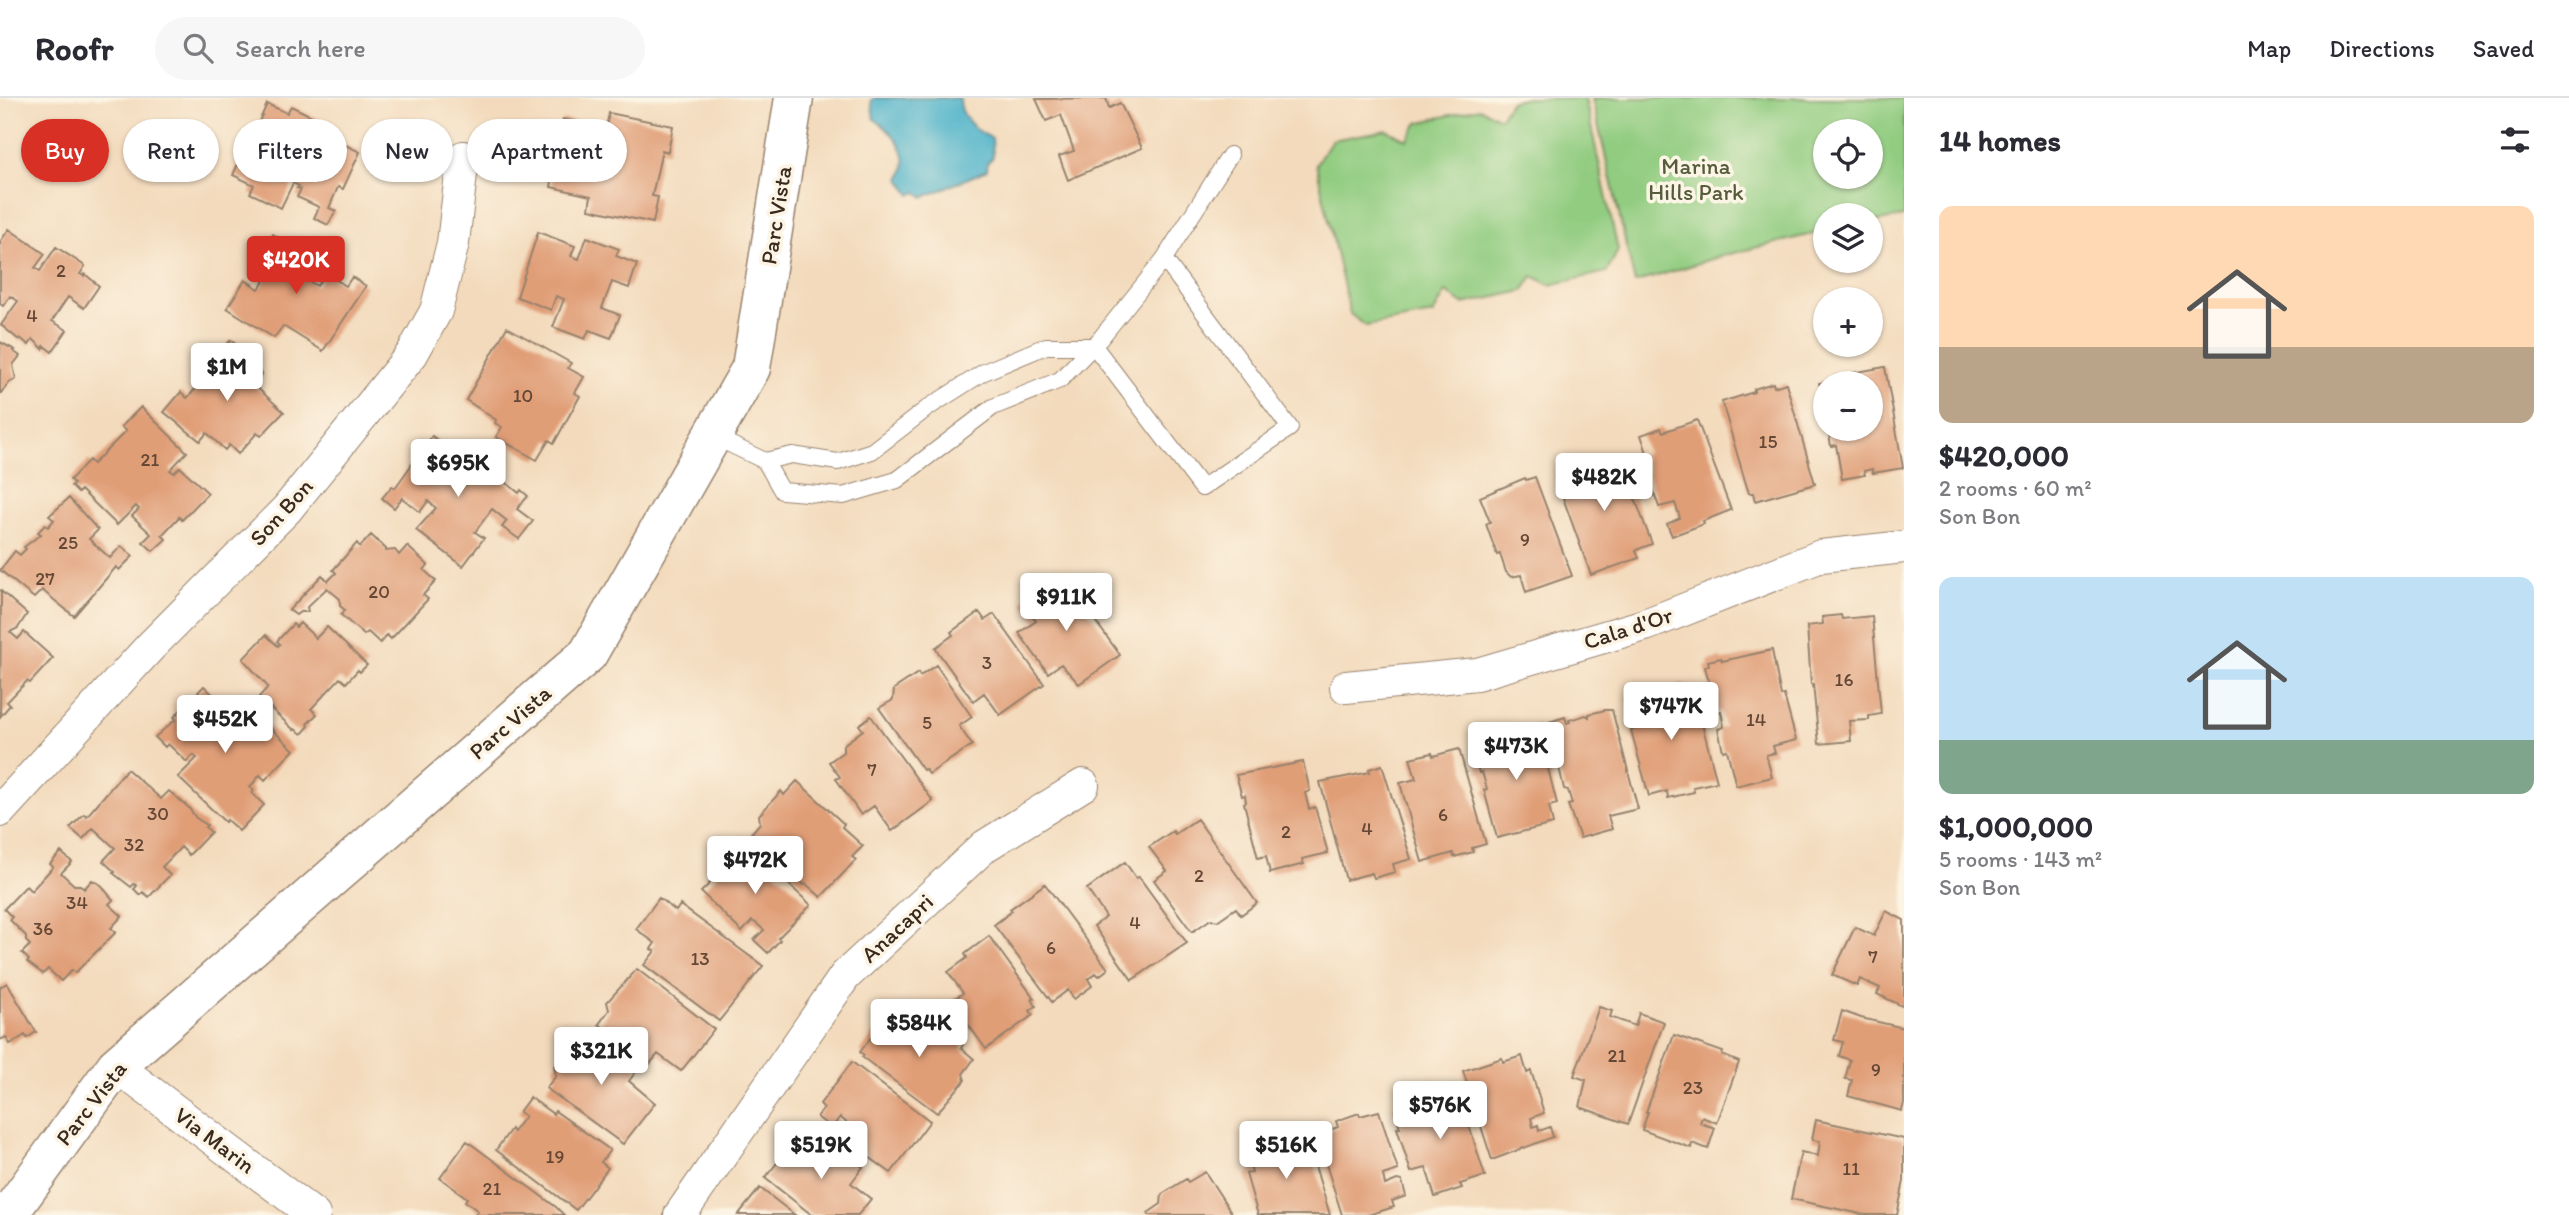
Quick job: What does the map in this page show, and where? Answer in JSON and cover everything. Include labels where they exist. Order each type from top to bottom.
[{"type":"street","name":"Parc Vista","points":[[8,1215],[117,1066],[588,654],[751,369],[794,98]]},
{"type":"street","name":"Son Bon","points":[[0,811],[150,647],[287,509],[412,354],[436,312],[453,243],[463,157]]},
{"type":"street","name":"Cala d'Or","points":[[1346,687],[1477,674],[1645,625],[1821,556],[1904,547]]},
{"type":"street","name":"Anacapri","points":[[680,1215],[845,976],[985,846],[1083,785]]},
{"type":"street","name":"Via Marin","points":[[117,1066],[314,1215]]},
{"type":"lane","points":[[713,436],[765,461],[782,491],[843,496],[897,480],[993,407],[1060,380],[1094,346],[1164,259],[1230,155]]},
{"type":"lane","points":[[1094,346],[1202,488],[1290,428],[1164,259]]},
{"type":"lane","points":[[765,461],[793,455],[838,462],[872,451],[929,407],[984,372],[1046,346],[1094,346]]},
{"type":"green space","points":[[1527,98],[1585,99],[1618,250],[1607,272],[1550,285],[1533,276],[1523,291],[1463,304],[1446,292],[1433,314],[1366,326],[1350,314],[1316,164],[1332,140],[1387,130],[1407,140],[1418,123],[1479,108],[1500,118],[1510,102]]},
{"type":"green space","name":"Marina Hills Park","points":[[1592,98],[1904,98],[1904,217],[1883,220],[1883,203],[1813,203],[1813,234],[1721,256],[1635,283]]},
{"type":"water","points":[[960,98],[965,117],[980,132],[992,138],[993,157],[987,163],[987,170],[924,197],[917,192],[911,195],[900,179],[905,161],[900,145],[888,130],[874,119],[871,100]]},
{"type":"building","points":[[1106,98],[1109,108],[1120,103],[1142,148],[1068,180],[1059,156],[1074,151],[1061,115],[1046,121],[1036,99]]},
{"type":"building","points":[[267,104],[287,113],[291,106],[318,119],[260,119]]},
{"type":"building","points":[[609,113],[673,126],[668,152],[662,150],[652,196],[658,197],[653,223],[589,209],[591,196],[551,187],[552,182],[627,182],[627,119],[608,119]]},
{"type":"building","points":[[347,146],[360,152],[347,180]]},
{"type":"building","points":[[248,182],[346,182],[343,189],[338,187],[329,208],[336,211],[328,225],[314,218],[319,207],[297,197],[301,189],[297,188],[299,186],[293,183],[281,208],[250,193],[254,185]]},
{"type":"building","points":[[9,229],[45,254],[35,268],[40,271],[56,247],[85,266],[80,274],[85,274],[99,286],[84,308],[68,297],[52,321],[67,330],[52,352],[44,346],[43,349],[33,339],[29,345],[20,338],[19,340],[1,325],[18,301],[10,296],[3,306],[0,304],[0,242]]},
{"type":"building","points":[[538,232],[575,246],[571,256],[579,259],[587,237],[619,249],[616,256],[637,264],[629,288],[612,282],[602,308],[620,315],[611,338],[589,330],[585,339],[553,327],[564,299],[556,296],[551,310],[517,297]]},
{"type":"building","points":[[273,234],[292,246],[296,239],[326,257],[310,282],[317,286],[325,273],[346,286],[352,277],[366,286],[323,351],[283,326],[274,338],[227,308],[245,280],[259,289],[275,264],[260,254]]},
{"type":"building","points":[[507,327],[571,363],[568,368],[584,377],[575,393],[580,396],[554,443],[549,440],[537,460],[496,437],[502,427],[466,400]]},
{"type":"building","points":[[231,340],[252,359],[248,362],[262,374],[253,384],[284,412],[261,436],[257,433],[238,454],[229,445],[225,450],[207,433],[200,441],[164,412],[181,392],[187,398],[219,364],[213,359]]},
{"type":"building","points":[[0,342],[20,356],[13,365],[16,379],[0,394]]},
{"type":"building","points":[[1885,367],[1903,468],[1873,473],[1872,469],[1864,471],[1865,475],[1842,479],[1836,445],[1831,446],[1830,441],[1883,441],[1883,371],[1863,371]]},
{"type":"building","points":[[1773,383],[1774,387],[1786,383],[1815,484],[1755,501],[1745,481],[1722,402]]},
{"type":"building","points":[[141,407],[187,452],[170,470],[174,473],[180,467],[208,493],[182,520],[179,517],[162,535],[166,539],[153,551],[143,542],[151,534],[132,516],[139,509],[136,506],[117,525],[81,490],[78,493],[71,486],[74,484],[70,480],[89,460],[93,464],[126,431],[121,427]]},
{"type":"building","points":[[1697,420],[1731,510],[1672,536],[1667,524],[1680,518],[1675,503],[1659,507],[1647,472],[1643,454],[1647,453],[1641,435],[1661,428],[1663,432]]},
{"type":"building","points":[[432,436],[468,464],[477,453],[507,477],[504,481],[519,493],[521,490],[528,496],[517,509],[533,521],[519,539],[502,527],[507,521],[492,509],[475,532],[484,538],[463,566],[416,530],[436,508],[428,501],[420,512],[402,498],[394,508],[382,498],[392,486],[395,488]]},
{"type":"building","points":[[1618,453],[1652,544],[1636,550],[1639,558],[1591,575],[1555,476],[1568,472],[1566,468],[1586,461],[1587,465]]},
{"type":"building","points":[[1535,477],[1572,576],[1526,592],[1521,575],[1511,577],[1506,572],[1500,554],[1497,555],[1486,524],[1490,522],[1480,497],[1525,478]]},
{"type":"building","points":[[69,498],[98,530],[89,539],[110,558],[121,546],[133,556],[119,570],[116,567],[74,616],[42,590],[34,598],[0,570],[15,551],[20,555],[26,549],[24,547],[41,534],[38,532],[45,525],[48,527],[54,520],[49,516]]},
{"type":"building","points":[[371,535],[386,551],[395,550],[399,555],[407,546],[428,565],[424,570],[436,581],[423,595],[428,599],[391,639],[387,635],[380,643],[368,632],[364,635],[341,615],[345,610],[340,606],[340,599],[327,588],[307,607],[308,612],[296,615],[289,610],[322,575],[328,581],[336,573],[333,570],[357,543],[360,547]]},
{"type":"building","points":[[1064,578],[1120,655],[1079,684],[1061,664],[1048,673],[1019,633],[1036,621],[1022,602],[1047,584],[1050,589]]},
{"type":"building","points":[[1,591],[27,614],[18,628],[10,632],[18,639],[24,632],[53,658],[30,683],[27,681],[7,702],[10,705],[0,717]]},
{"type":"building","points":[[979,612],[985,620],[994,614],[1044,684],[1000,715],[984,693],[973,701],[935,648],[953,635],[951,632]]},
{"type":"building","points":[[1841,615],[1842,619],[1872,616],[1881,714],[1869,716],[1869,720],[1849,721],[1851,741],[1819,744],[1807,626],[1823,624],[1822,617]]},
{"type":"building","points":[[300,623],[316,638],[327,627],[367,665],[346,683],[340,678],[311,709],[317,714],[302,734],[294,730],[259,697],[268,687],[243,659],[266,635],[278,646],[280,644],[277,641],[293,624],[296,627]]},
{"type":"building","points":[[1772,650],[1781,696],[1784,695],[1796,740],[1773,746],[1775,753],[1766,755],[1772,777],[1736,786],[1727,750],[1723,751],[1718,729],[1724,727],[1721,711],[1717,712],[1705,667],[1709,665],[1708,661],[1721,658],[1722,661]]},
{"type":"building","points":[[936,665],[972,717],[959,726],[972,745],[929,774],[923,770],[879,708],[893,700],[894,689]]},
{"type":"building","points":[[1684,684],[1685,687],[1692,685],[1717,782],[1693,787],[1694,792],[1668,798],[1667,791],[1649,796],[1631,730],[1636,729],[1627,697],[1657,694],[1661,693],[1660,690]]},
{"type":"building","points":[[204,686],[232,713],[225,721],[228,723],[246,705],[294,750],[265,780],[260,775],[250,787],[254,791],[252,793],[264,805],[239,831],[227,820],[225,822],[178,777],[197,758],[193,755],[187,762],[168,744],[165,747],[155,737],[176,719],[174,717]]},
{"type":"building","points":[[1612,710],[1638,809],[1608,816],[1612,829],[1580,838],[1568,805],[1572,804],[1568,790],[1564,789],[1549,722],[1565,717],[1567,723],[1569,720],[1586,715],[1589,717],[1589,714]]},
{"type":"building","points":[[871,716],[933,801],[892,831],[874,806],[861,815],[836,779],[840,777],[829,762],[843,752],[843,745],[863,730],[859,725]]},
{"type":"building","points":[[1537,725],[1557,804],[1549,806],[1553,824],[1497,838],[1484,790],[1487,789],[1482,772],[1479,773],[1472,746],[1492,738],[1493,741],[1500,739],[1499,736],[1522,733],[1522,729]]},
{"type":"building","points":[[1459,749],[1486,844],[1472,848],[1473,852],[1454,857],[1453,853],[1422,862],[1400,783],[1416,779],[1410,758],[1432,753],[1433,756]]},
{"type":"building","points":[[1303,762],[1310,791],[1305,793],[1309,809],[1315,807],[1328,853],[1302,859],[1304,864],[1270,873],[1266,856],[1258,858],[1244,803],[1245,795],[1242,796],[1236,775]]},
{"type":"building","points":[[1382,765],[1411,859],[1393,864],[1395,872],[1374,878],[1372,873],[1346,880],[1320,782],[1370,772],[1369,769]]},
{"type":"building","points":[[127,769],[161,799],[169,791],[188,807],[196,818],[207,825],[205,827],[211,832],[189,855],[181,847],[162,867],[170,875],[149,897],[143,892],[140,895],[134,889],[137,886],[134,884],[131,887],[103,861],[115,848],[93,828],[83,839],[70,828],[84,814],[87,816]]},
{"type":"building","points":[[797,781],[844,824],[842,827],[863,846],[852,857],[856,860],[821,897],[804,885],[750,835],[760,823],[759,815],[781,791],[784,795]]},
{"type":"building","points":[[1197,819],[1257,903],[1241,915],[1236,908],[1217,921],[1211,919],[1192,932],[1154,880],[1167,871],[1149,847]]},
{"type":"building","points":[[743,842],[811,905],[778,938],[780,940],[768,953],[754,940],[764,930],[752,921],[742,932],[701,892],[717,876],[713,873]]},
{"type":"building","points":[[61,852],[72,862],[61,873],[74,885],[80,885],[84,889],[92,880],[101,885],[113,900],[109,904],[122,916],[111,928],[116,932],[75,973],[72,970],[61,981],[48,969],[43,974],[27,962],[29,960],[22,953],[30,945],[4,909],[26,886],[31,891],[53,867],[50,864]]},
{"type":"building","points":[[1125,862],[1187,943],[1132,980],[1094,926],[1106,917],[1087,889]]},
{"type":"building","points":[[1045,884],[1108,969],[1099,976],[1096,973],[1088,979],[1092,986],[1074,999],[1068,990],[1052,1002],[994,925],[1012,911],[1010,909]]},
{"type":"building","points":[[659,898],[676,911],[680,905],[763,966],[719,1021],[644,965],[655,951],[651,949],[655,943],[636,929]]},
{"type":"building","points":[[1886,911],[1904,920],[1904,1007],[1877,994],[1880,988],[1860,979],[1857,986],[1832,975],[1855,927],[1874,936]]},
{"type":"building","points":[[989,936],[1034,998],[1032,999],[1036,1006],[1030,1011],[1033,1015],[986,1049],[951,1001],[963,993],[948,972],[967,958],[965,954]]},
{"type":"building","points":[[637,969],[714,1029],[681,1071],[658,1054],[648,1066],[611,1038],[613,1035],[599,1024],[609,1010],[607,1002]]},
{"type":"building","points":[[7,983],[36,1032],[10,1044],[6,1037],[0,1040],[0,987]]},
{"type":"building","points":[[1599,1007],[1612,1011],[1610,1017],[1635,1026],[1639,1013],[1664,1022],[1628,1124],[1580,1107],[1586,1080],[1574,1076]]},
{"type":"building","points":[[891,1011],[918,1031],[927,1018],[963,1045],[961,1048],[974,1059],[963,1074],[965,1080],[937,1113],[862,1057],[864,1055],[860,1052]]},
{"type":"building","points":[[1842,1011],[1904,1028],[1902,1111],[1848,1096],[1852,1080],[1845,1079],[1850,1060],[1839,1056],[1843,1042],[1834,1040]]},
{"type":"building","points":[[588,1030],[638,1069],[629,1081],[655,1103],[623,1144],[546,1088],[556,1076],[554,1066],[572,1043],[575,1045]]},
{"type":"building","points":[[1674,1035],[1723,1052],[1722,1055],[1739,1062],[1717,1123],[1702,1117],[1700,1123],[1715,1128],[1708,1149],[1692,1143],[1691,1148],[1642,1130]]},
{"type":"building","points":[[1522,1056],[1527,1073],[1531,1071],[1544,1113],[1531,1118],[1533,1127],[1538,1125],[1539,1131],[1550,1127],[1553,1137],[1492,1160],[1463,1071],[1502,1058],[1503,1062]]},
{"type":"building","points":[[852,1062],[930,1121],[891,1173],[839,1135],[847,1123],[840,1117],[832,1128],[817,1117],[824,1108],[820,1104]]},
{"type":"building","points":[[1457,1088],[1485,1176],[1460,1184],[1462,1188],[1435,1197],[1426,1168],[1411,1172],[1397,1128],[1400,1128],[1395,1111],[1411,1106],[1414,1098],[1438,1090],[1439,1094]]},
{"type":"building","points":[[530,1097],[553,1114],[555,1111],[610,1150],[601,1162],[608,1168],[576,1210],[496,1150],[511,1129],[513,1132],[525,1116],[519,1112]]},
{"type":"building","points":[[1379,1111],[1398,1170],[1383,1175],[1385,1185],[1397,1180],[1402,1181],[1406,1196],[1392,1201],[1394,1207],[1368,1215],[1342,1215],[1320,1145],[1323,1144],[1320,1133],[1338,1127],[1336,1121],[1359,1113],[1360,1116]]},
{"type":"building","points":[[1816,1120],[1904,1139],[1904,1181],[1897,1215],[1866,1215],[1791,1199],[1801,1152],[1818,1156],[1820,1141],[1812,1140]]},
{"type":"building","points":[[1294,1137],[1297,1148],[1304,1145],[1308,1157],[1312,1156],[1330,1215],[1258,1215],[1246,1174],[1252,1172],[1247,1156],[1261,1152],[1260,1148]]},
{"type":"building","points":[[827,1139],[863,1167],[851,1183],[871,1199],[858,1215],[812,1215],[765,1178],[781,1158],[786,1163],[803,1141],[816,1152]]},
{"type":"building","points":[[467,1141],[564,1215],[475,1215],[478,1211],[465,1201],[467,1198],[440,1178]]},
{"type":"building","points":[[1205,1172],[1233,1215],[1149,1215],[1148,1213],[1161,1204],[1162,1194],[1186,1179],[1188,1182]]},
{"type":"building","points":[[760,1188],[795,1215],[738,1215]]}]
